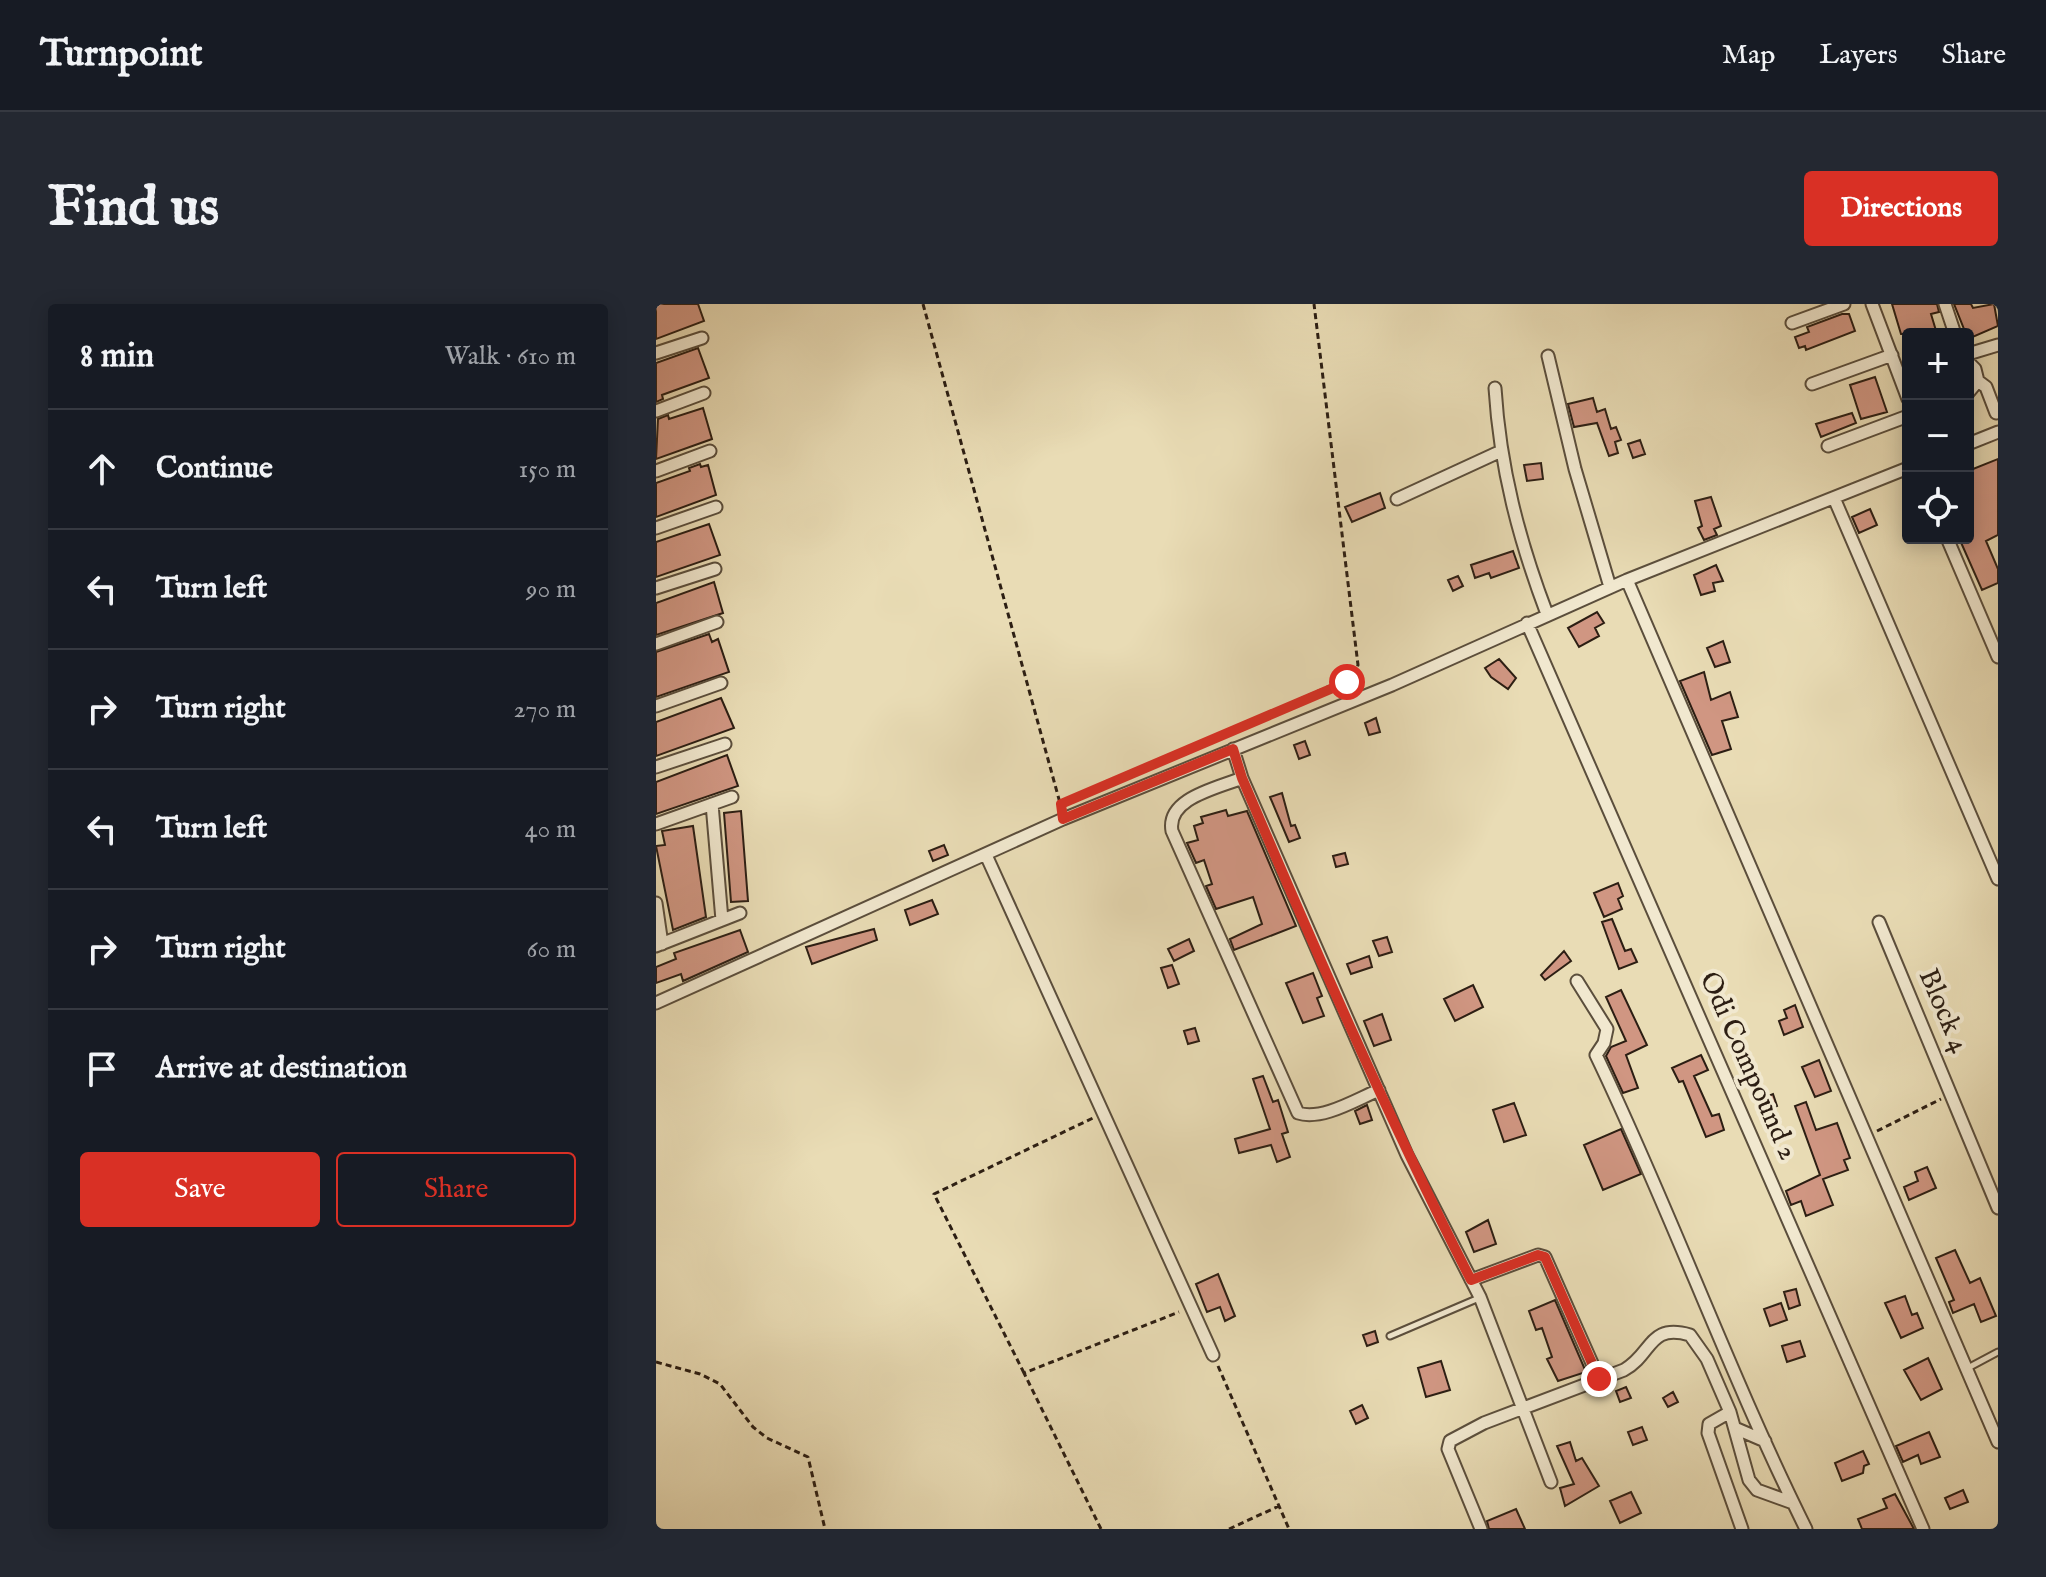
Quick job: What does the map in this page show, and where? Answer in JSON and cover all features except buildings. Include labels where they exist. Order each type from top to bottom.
[{"type":"street","points":[[1792,323],[1844,304]]},
{"type":"street","points":[[1872,304],[1902,382]]},
{"type":"street","points":[[1945,304],[1953,328]]},
{"type":"street","points":[[656,353],[702,338]]},
{"type":"street","points":[[1974,352],[1998,345]]},
{"type":"street","points":[[1812,384],[1892,355]]},
{"type":"street","points":[[1548,356],[1575,469],[1610,587]]},
{"type":"street","points":[[1974,368],[1978,381],[1986,387],[1996,413]]},
{"type":"street","points":[[1974,386],[1978,381]]},
{"type":"street","points":[[1495,388],[1499,452],[1524,548],[1547,614]]},
{"type":"street","points":[[656,411],[704,393]]},
{"type":"street","points":[[1828,446],[1902,418]]},
{"type":"street","points":[[1974,442],[1998,432]]},
{"type":"street","points":[[656,471],[710,451]]},
{"type":"street","points":[[1397,499],[1499,452]]},
{"type":"street","points":[[656,1003],[1063,819],[1392,685],[1610,587],[1902,470]]},
{"type":"street","points":[[1834,498],[1998,879]]},
{"type":"street","points":[[656,528],[716,507]]},
{"type":"street","points":[[1950,544],[1998,657]]},
{"type":"street","points":[[656,588],[715,569]]},
{"type":"street","points":[[1627,580],[1998,1442]]},
{"type":"street","points":[[656,644],[717,622]]},
{"type":"street","name":"Odi Compound 2","points":[[1527,623],[1923,1529]]},
{"type":"street","points":[[656,706],[721,683]]},
{"type":"street","points":[[656,767],[725,744]]},
{"type":"street","points":[[1233,749],[1242,778],[1379,1090],[1480,1297],[1551,1482]]},
{"type":"street","points":[[1242,778],[1188,800],[1174,812],[1170,820],[1178,845],[1298,1113],[1307,1116],[1323,1112],[1379,1090]]},
{"type":"street","points":[[656,824],[732,797]]},
{"type":"street","points":[[712,804],[722,920]]},
{"type":"street","points":[[986,855],[1213,1355]]},
{"type":"street","points":[[656,903],[659,945],[740,913]]},
{"type":"street","name":"Block 4","points":[[1879,922],[1998,1208]]},
{"type":"street","points":[[1577,981],[1607,1029],[1604,1043],[1596,1055],[1806,1529]]},
{"type":"street","points":[[1471,1280],[1538,1255],[1545,1257],[1599,1379]]},
{"type":"street","points":[[1481,1529],[1448,1449],[1450,1441],[1464,1431],[1632,1365],[1655,1337],[1679,1332],[1696,1341],[1730,1412],[1749,1480],[1768,1496],[1793,1503]]},
{"type":"street","points":[[1730,1412],[1709,1424],[1708,1433],[1742,1529]]},
{"type":"street","points":[[1737,1429],[1765,1441]]},
{"type":"lane","points":[[1390,1336],[1480,1297]]},
{"type":"lane","points":[[1965,1370],[1998,1352]]},
{"type":"path","points":[[923,304],[1061,804],[1355,675],[1356,650],[1314,304]]},
{"type":"path","points":[[1866,1137],[1951,1094]]},
{"type":"path","points":[[1101,1529],[934,1194],[1103,1114]]},
{"type":"path","points":[[1024,1373],[1192,1307]]},
{"type":"path","points":[[1213,1355],[1289,1529]]},
{"type":"path","points":[[656,1362],[700,1374],[720,1384],[753,1427],[767,1438],[808,1457],[825,1529]]},
{"type":"path","points":[[1229,1529],[1279,1506]]},
{"type":"route","points":[[1347,682],[1061,804],[1063,819],[1233,749],[1242,778],[1344,1016],[1407,1155],[1471,1280],[1538,1255],[1545,1257],[1552,1266],[1599,1379]]}]
